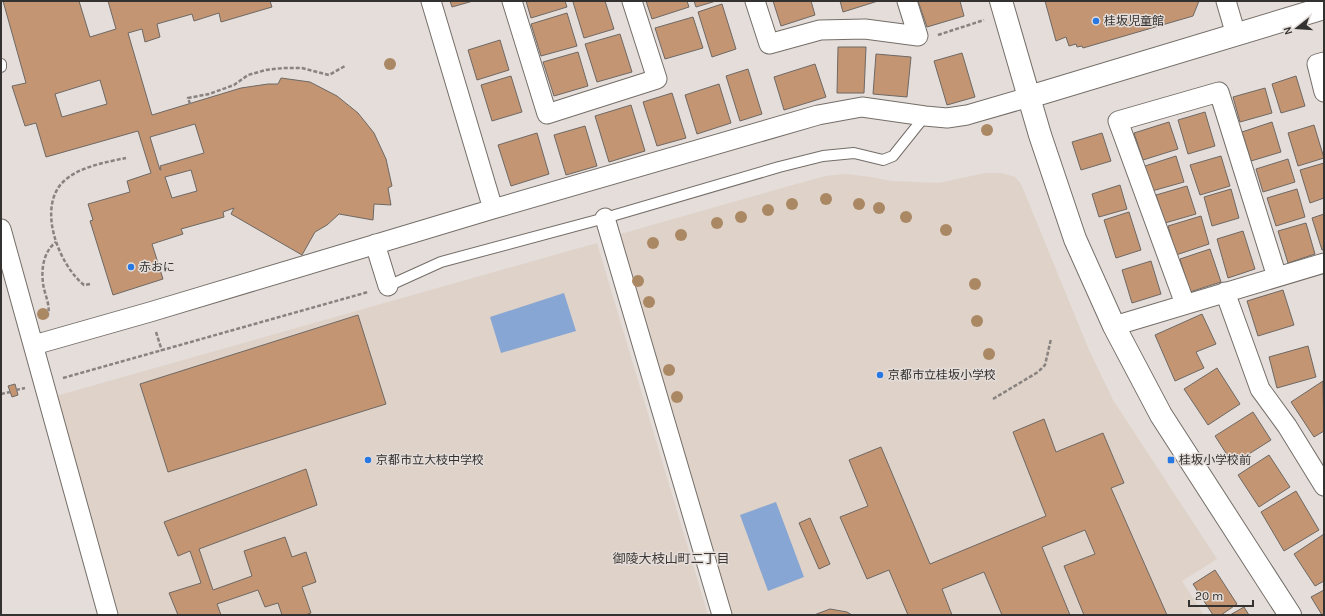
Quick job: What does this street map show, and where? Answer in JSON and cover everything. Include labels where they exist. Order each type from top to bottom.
[{"type":"street","points":[[431,1],[493,208]]},
{"type":"street","points":[[512,1],[547,114],[656,79],[632,1]]},
{"type":"street","points":[[756,1],[768,44],[820,30],[865,29],[918,36],[906,1]]},
{"type":"street","points":[[1001,1],[1040,134],[1075,239],[1114,326],[1161,415],[1290,615]]},
{"type":"street","points":[[1226,1],[1236,35]]},
{"type":"street","points":[[34,345],[376,248],[493,208],[818,115],[862,107],[947,118],[967,115],[1324,8]]},
{"type":"street","points":[[1324,62],[1317,64],[1324,92]]},
{"type":"street","points":[[1185,304],[1118,121],[1219,92],[1278,277]]},
{"type":"street","points":[[605,218],[722,615]]},
{"type":"street","points":[[1,229],[108,615]]},
{"type":"street","points":[[376,248],[386,282]]},
{"type":"street","points":[[1114,326],[1324,263]]},
{"type":"street","points":[[1225,292],[1260,388],[1287,426],[1324,486]]},
{"type":"lane","points":[[386,282],[441,262],[605,218],[779,167],[823,156],[854,153],[883,160],[893,156],[925,116]]},
{"type":"path","points":[[918,36],[928,38],[984,20]]},
{"type":"path","points":[[190,104],[188,98],[209,94],[234,85],[248,75],[283,68],[302,68],[329,75],[345,66]]},
{"type":"path","points":[[90,284],[84,285],[76,279],[65,263],[56,242],[51,224],[51,213],[54,198],[58,188],[64,181],[82,170],[94,164],[126,158]]},
{"type":"path","points":[[46,319],[49,314],[43,283],[43,266],[50,247],[56,242]]},
{"type":"path","points":[[16,390],[162,351],[381,289],[386,282]]},
{"type":"path","points":[[993,399],[1038,372],[1045,365],[1051,339]]},
{"type":"path","points":[[160,345],[162,351]]},
{"type":"path","points":[[1,394],[10,392]]},
{"type":"shaded area","name":"京都市立桂坂小学校","points":[[985,173],[1001,173],[1015,177],[1021,184],[1089,350],[1113,400],[1217,559],[1182,581],[1204,615],[731,615],[617,235],[825,176],[846,174],[891,181],[939,183]]},
{"type":"shaded area","name":"京都市立大枝中学校","points":[[597,243],[708,615],[119,615],[56,396]]},
{"type":"water","points":[[564,293],[576,331],[501,353],[490,317]]},
{"type":"water","points":[[776,502],[804,577],[768,591],[740,515]]},
{"type":"building","points":[[3,1],[79,1],[90,37],[116,29],[108,1],[270,1],[272,7],[221,22],[219,13],[194,21],[192,14],[157,24],[160,37],[145,42],[142,29],[128,33],[152,115],[241,88],[278,84],[281,78],[310,82],[337,96],[358,113],[374,133],[386,159],[392,186],[388,188],[391,205],[374,204],[373,220],[339,214],[327,225],[315,232],[302,255],[231,214],[234,208],[223,212],[224,217],[181,229],[183,234],[152,244],[163,279],[113,295],[90,221],[93,220],[88,204],[130,192],[127,181],[151,173],[138,131],[46,157],[36,123],[25,126],[12,86],[26,83]],"holes":[[[100,80],[107,104],[62,117],[55,94]],[[195,124],[204,153],[160,166],[160,170],[150,137]],[[191,170],[197,191],[172,198],[165,177]]]},
{"type":"building","points":[[450,1],[473,1],[452,7]]},
{"type":"building","points":[[526,1],[565,1],[567,7],[531,18]]},
{"type":"building","points":[[605,1],[614,29],[584,38],[573,2]]},
{"type":"building","points":[[646,1],[687,1],[689,7],[652,19]]},
{"type":"building","points":[[694,1],[716,1],[696,7]]},
{"type":"building","points":[[773,1],[811,1],[815,15],[781,26]]},
{"type":"building","points":[[840,1],[878,1],[843,12]]},
{"type":"building","points":[[918,1],[960,1],[964,16],[927,27]]},
{"type":"building","points":[[1045,1],[1199,1],[1193,16],[1083,48],[1082,46],[1077,47],[1076,44],[1069,46],[1066,37],[1056,41]]},
{"type":"building","points":[[722,4],[736,49],[712,57],[698,12]]},
{"type":"building","points":[[567,13],[577,46],[541,56],[531,24]]},
{"type":"building","points":[[693,17],[703,48],[665,59],[655,28]]},
{"type":"building","points":[[620,34],[632,72],[597,82],[585,44]]},
{"type":"building","points":[[500,40],[509,70],[477,80],[468,50]]},
{"type":"building","points":[[838,47],[866,47],[864,93],[837,93]]},
{"type":"building","points":[[578,52],[588,86],[554,96],[543,62]]},
{"type":"building","points":[[962,53],[975,97],[947,105],[934,61]]},
{"type":"building","points":[[876,54],[911,57],[907,97],[873,94]]},
{"type":"building","points":[[815,64],[826,97],[784,110],[774,77]]},
{"type":"building","points":[[748,69],[762,114],[740,121],[726,76]]},
{"type":"building","points":[[511,76],[522,112],[492,121],[481,85]]},
{"type":"building","points":[[1296,76],[1305,106],[1281,113],[1272,84]]},
{"type":"building","points":[[719,84],[731,123],[697,134],[685,95]]},
{"type":"building","points":[[1265,88],[1272,113],[1240,122],[1233,97]]},
{"type":"building","points":[[672,93],[686,138],[657,146],[643,102]]},
{"type":"building","points":[[631,105],[645,151],[609,162],[595,116]]},
{"type":"building","points":[[1205,112],[1215,146],[1188,154],[1178,120]]},
{"type":"building","points":[[1169,122],[1178,149],[1143,160],[1134,133]]},
{"type":"building","points":[[1272,122],[1281,152],[1251,161],[1242,132]]},
{"type":"building","points":[[1314,125],[1324,158],[1298,166],[1288,133]]},
{"type":"building","points":[[585,126],[597,166],[566,175],[554,135]]},
{"type":"building","points":[[537,133],[549,174],[511,186],[498,145]]},
{"type":"building","points":[[1102,133],[1111,161],[1081,170],[1072,142]]},
{"type":"building","points":[[1176,156],[1184,182],[1152,191],[1145,166]]},
{"type":"building","points":[[1221,156],[1230,186],[1200,195],[1190,165]]},
{"type":"building","points":[[1288,159],[1295,182],[1263,192],[1256,169]]},
{"type":"building","points":[[1324,163],[1324,198],[1310,203],[1300,170]]},
{"type":"building","points":[[1120,185],[1127,209],[1099,217],[1092,194]]},
{"type":"building","points":[[1187,186],[1196,214],[1165,223],[1156,195]]},
{"type":"building","points":[[1231,189],[1239,218],[1212,226],[1204,197]]},
{"type":"building","points":[[1297,189],[1305,217],[1276,226],[1267,198]]},
{"type":"building","points":[[1129,212],[1141,250],[1116,258],[1104,220]]},
{"type":"building","points":[[1324,214],[1324,250],[1322,250],[1312,218]]},
{"type":"building","points":[[1201,216],[1209,244],[1176,255],[1168,226]]},
{"type":"building","points":[[1306,223],[1315,254],[1288,263],[1278,231]]},
{"type":"building","points":[[1243,231],[1255,269],[1228,278],[1217,239]]},
{"type":"building","points":[[1210,249],[1221,282],[1190,292],[1180,259]]},
{"type":"building","points":[[1151,261],[1161,294],[1132,303],[1122,270]]},
{"type":"building","points":[[1283,290],[1294,325],[1258,336],[1247,301]]},
{"type":"building","points":[[1202,314],[1216,344],[1196,352],[1204,368],[1175,381],[1155,335]]},
{"type":"building","points":[[358,315],[386,404],[168,472],[140,384]]},
{"type":"building","points":[[1308,346],[1316,377],[1277,388],[1269,357]]},
{"type":"building","points":[[1217,368],[1240,404],[1208,425],[1184,389]]},
{"type":"building","points":[[1323,381],[1324,431],[1314,437],[1291,402]]},
{"type":"building","points":[[15,384],[18,395],[12,397],[8,386]]},
{"type":"building","points":[[1253,412],[1271,440],[1233,464],[1215,436]]},
{"type":"building","points":[[1044,419],[1056,452],[1103,433],[1124,483],[1111,488],[1167,615],[1084,615],[1064,566],[1095,554],[1085,530],[1042,547],[1070,615],[1002,615],[984,572],[942,589],[952,615],[908,615],[889,570],[867,579],[840,517],[868,506],[849,460],[881,447],[930,564],[1046,516],[1013,432]]},
{"type":"building","points":[[1269,455],[1290,487],[1259,507],[1238,475]]},
{"type":"building","points":[[306,469],[317,505],[199,549],[213,590],[252,576],[244,551],[285,537],[292,557],[306,552],[316,582],[302,587],[311,613],[305,615],[282,615],[278,603],[265,607],[258,590],[217,604],[221,615],[178,615],[169,593],[201,583],[190,551],[178,556],[164,522]]},
{"type":"building","points":[[1296,491],[1319,530],[1284,551],[1261,512]]},
{"type":"building","points":[[810,518],[830,564],[819,569],[799,523]]},
{"type":"building","points":[[1324,534],[1324,581],[1315,586],[1294,554]]},
{"type":"building","points":[[1215,570],[1237,604],[1221,615],[1213,615],[1193,584]]},
{"type":"building","points":[[1324,590],[1324,615],[1322,615],[1311,597]]},
{"type":"building","points":[[1244,607],[1249,615],[1230,615]]},
{"type":"building","points":[[830,609],[847,612],[852,615],[814,615]]},
{"type":"place","name":"桂坂児童館","points":[[1096,21]]},
{"type":"place","name":"赤おに","points":[[131,267]]},
{"type":"place","name":"京都市立桂坂小学校","points":[[880,375]]},
{"type":"place","name":"京都市立大枝中学校","points":[[368,460]]},
{"type":"place","name":"桂坂小学校前","points":[[1171,460]]},
{"type":"district","name":"御陵大枝山町二丁目","points":[[671,558]]}]
